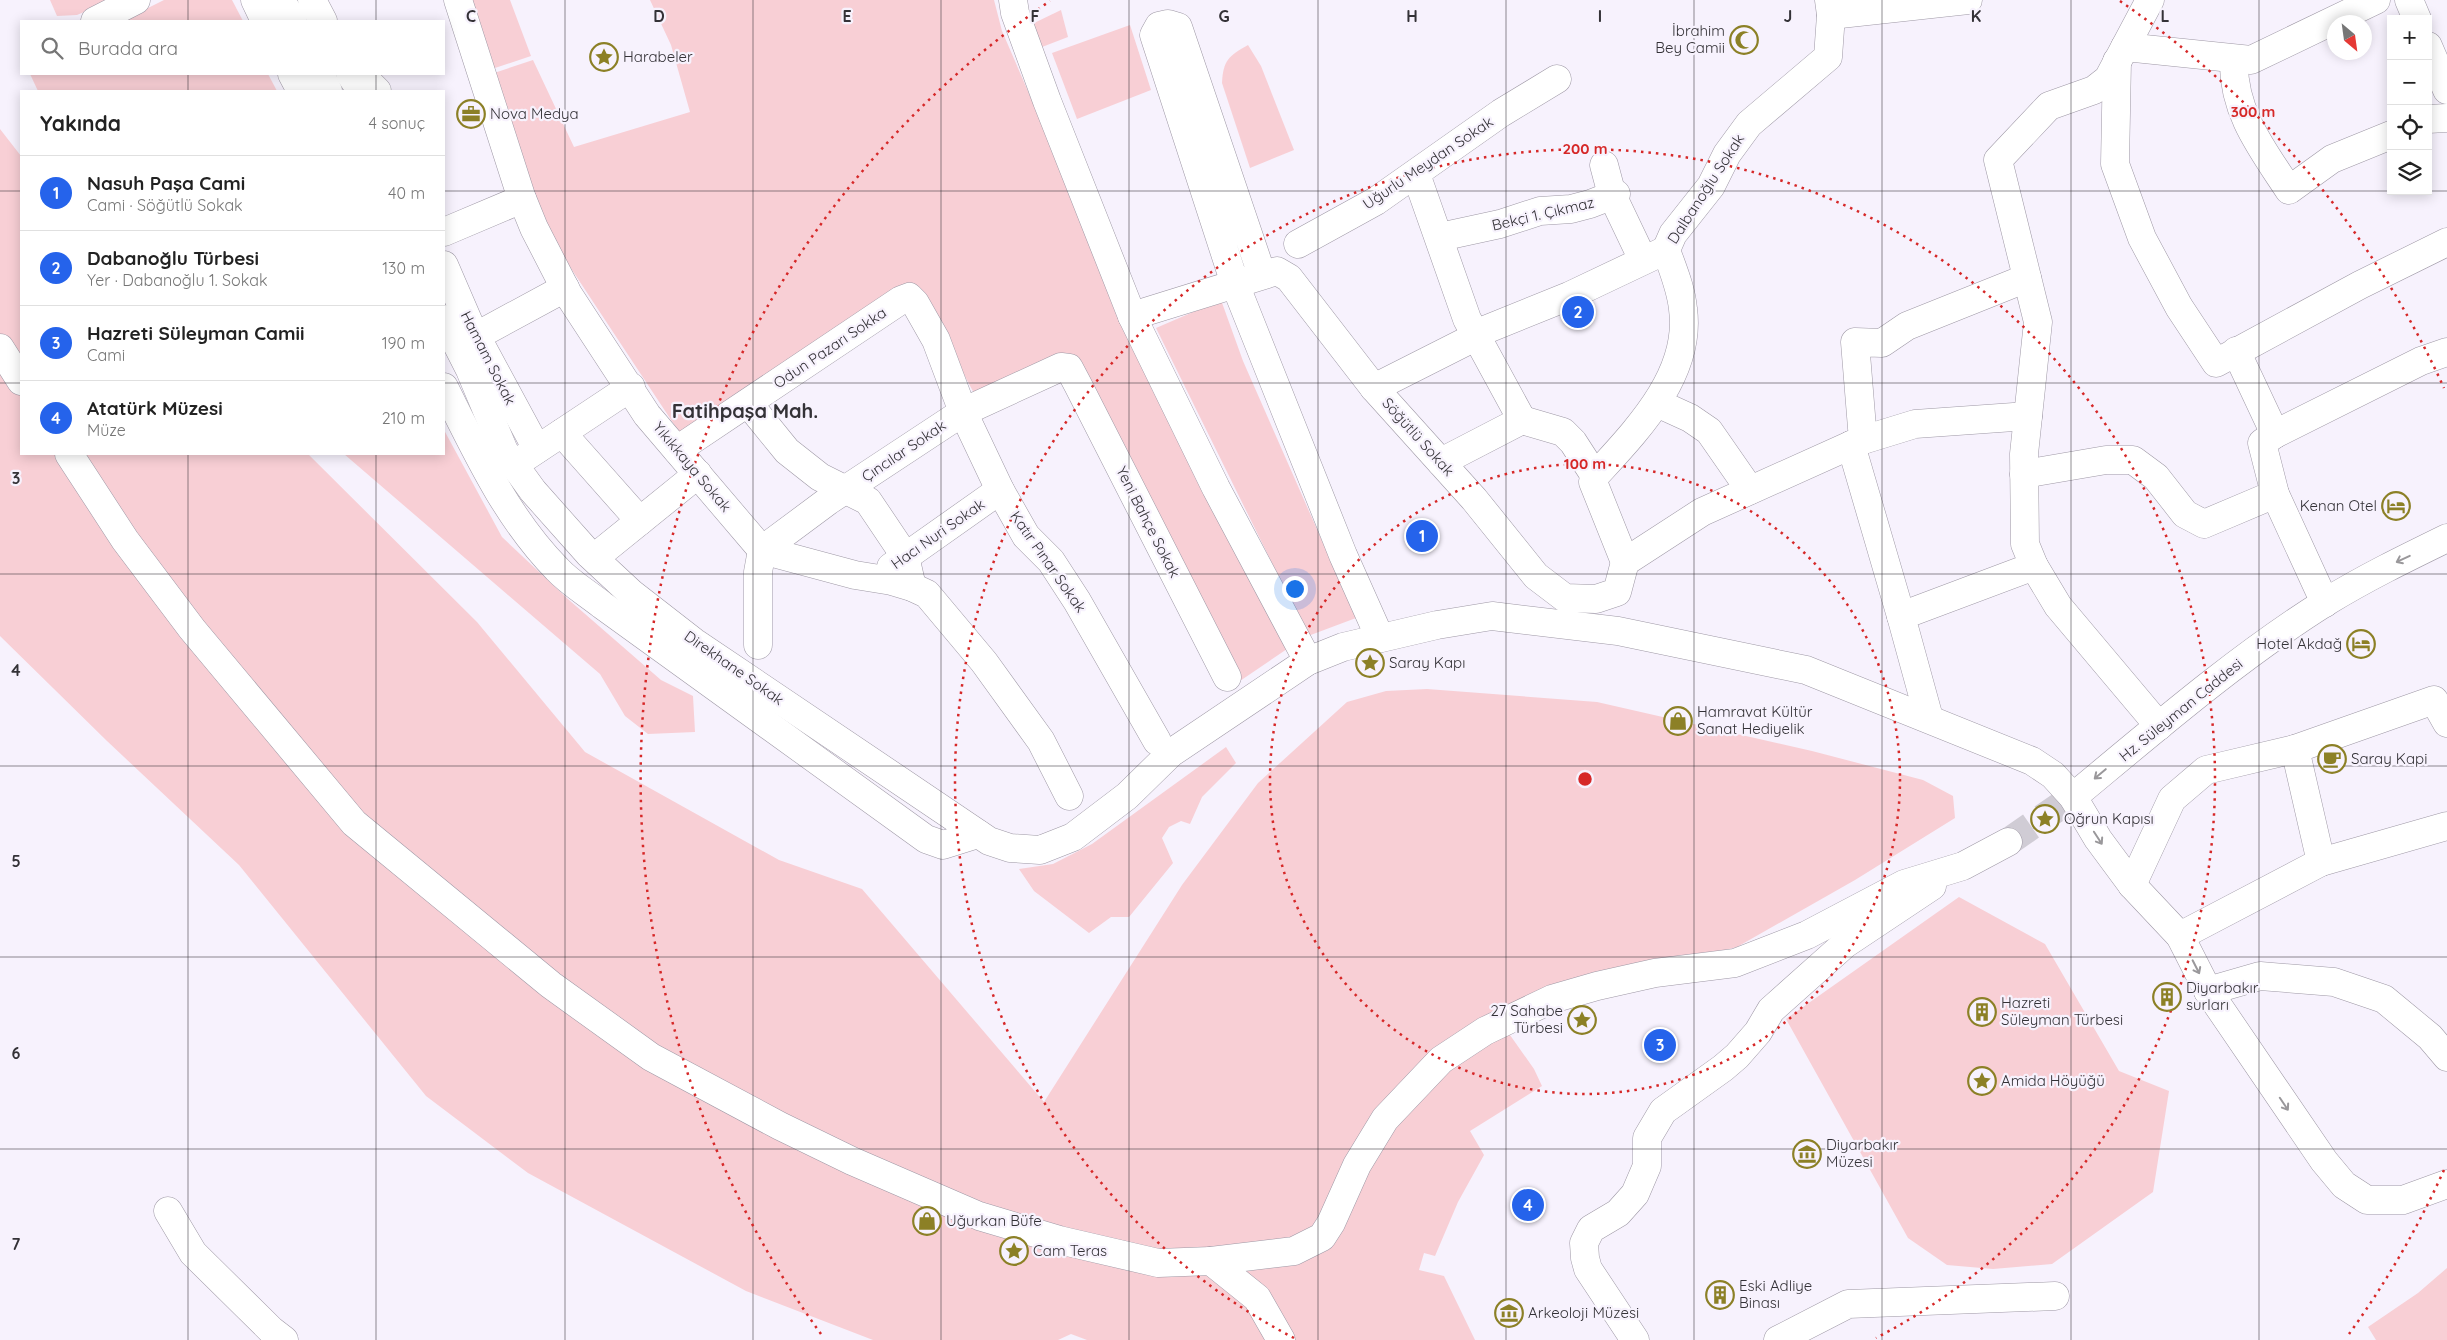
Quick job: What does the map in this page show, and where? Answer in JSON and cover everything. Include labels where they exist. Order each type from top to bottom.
[{"type":"street","points":[[97,20],[136,0]]},
{"type":"street","points":[[255,0],[265,20]]},
{"type":"street","points":[[282,0],[292,20]]},
{"type":"street","points":[[312,0],[322,20]]},
{"type":"street","name":"Yıkıkkaya Sokak","points":[[458,0],[522,199],[534,228],[565,288],[631,387],[647,415],[762,550]]},
{"type":"street","points":[[1013,0],[1015,13],[1047,101],[1132,316],[1216,488],[1308,660]]},
{"type":"street","points":[[1830,8],[1968,0]]},
{"type":"street","points":[[2150,0],[2108,79],[2094,90],[2049,106],[1998,160],[2038,322],[2024,474],[2025,544],[2034,566],[2058,606],[2159,726]]},
{"type":"street","points":[[2121,54],[2251,60],[2376,0]]},
{"type":"street","points":[[2409,0],[2415,15]]},
{"type":"street","name":"Dalbanoğlu Sokak","points":[[1596,476],[1642,424],[1657,402],[1680,354],[1684,333],[1684,309],[1679,290],[1655,255],[1711,186],[1727,154],[1749,124],[1828,57],[1830,8]]},
{"type":"street","points":[[1132,316],[1235,284],[1270,273],[1178,27],[1168,24],[1159,26],[1154,35],[1235,284],[1343,555],[1380,638]]},
{"type":"street","points":[[2121,54],[2115,164],[2142,238],[2179,308],[2216,363],[2360,285],[2447,242]]},
{"type":"street","points":[[2432,55],[2447,90]]},
{"type":"street","points":[[2234,59],[2233,76],[2248,127],[2289,190],[2332,159],[2387,137]]},
{"type":"street","points":[[293,75],[300,90]]},
{"type":"street","points":[[320,75],[328,90]]},
{"type":"street","points":[[351,75],[356,83],[370,84],[377,90]]},
{"type":"street","name":"Uğurlu Meydan Sokak","points":[[1298,244],[1376,201],[1501,113],[1557,79]]},
{"type":"street","points":[[2432,119],[2447,118]]},
{"type":"street","points":[[1374,388],[1467,341],[1474,334],[1569,296],[1655,255],[1614,195],[1604,165]]},
{"type":"street","points":[[1416,174],[1474,334],[1522,420]]},
{"type":"street","name":"Bekçi 1. Çıkmaz","points":[[1440,238],[1500,224],[1540,211],[1571,209],[1614,195]]},
{"type":"street","points":[[445,232],[522,199]]},
{"type":"street","name":"Hamam Sokak","points":[[445,268],[472,338],[532,452],[562,432]]},
{"type":"street","name":"Söğütlü Sokak","points":[[1270,273],[1288,278],[1374,388],[1474,499],[1536,576],[1565,598],[1596,599],[1617,592],[1624,562]]},
{"type":"street","points":[[1929,718],[1857,442],[1855,342],[1882,343],[1906,326],[2027,278]]},
{"type":"street","points":[[472,338],[565,288]]},
{"type":"street","name":"Odun Pazarı Sokka","points":[[677,450],[901,300],[909,297]]},
{"type":"street","name":"Katır Pınar Sokak","points":[[909,297],[916,303],[936,340],[962,412],[1000,490],[1026,536],[1051,561],[1077,600],[1157,741]]},
{"type":"street","name":"Direkhane Sokak","points":[[445,321],[470,370],[504,451],[533,491],[589,554],[631,593],[694,642],[989,841],[1010,848],[1040,850],[1073,837],[1127,796],[1172,753],[1308,660],[1343,647],[1437,625],[1492,616],[1618,631],[1806,670],[2032,761],[2052,775],[2074,797],[2098,840],[2132,884],[2180,936],[2208,991],[2324,1161],[2344,1185],[2367,1200],[2403,1200],[2447,1184]]},
{"type":"street","points":[[0,348],[20,379]]},
{"type":"street","points":[[2236,351],[2275,434]]},
{"type":"street","points":[[2326,603],[2275,494],[2262,443],[2275,434],[2421,361],[2447,352]]},
{"type":"street","name":"Çıncılar Sokak","points":[[762,550],[845,490],[962,412],[1046,372],[1061,367],[1069,368]]},
{"type":"street","name":"Yeni Bahçe Sokak","points":[[1069,368],[1227,677]]},
{"type":"street","points":[[631,387],[562,432],[640,521]]},
{"type":"street","points":[[445,390],[491,482],[523,529],[557,570],[649,639],[926,839],[943,845],[978,834]]},
{"type":"street","points":[[1657,402],[1690,418],[1709,431],[1750,490]]},
{"type":"street","points":[[748,403],[787,451],[820,477],[868,501],[905,556],[912,586]]},
{"type":"street","points":[[1441,462],[1522,420],[1563,432],[1573,442],[1596,476],[1594,482],[1598,498],[1624,562],[1702,512],[1857,442],[1915,424],[2028,416]]},
{"type":"street","points":[[70,455],[125,540],[192,628],[354,823],[543,979],[651,1057],[844,1157],[980,1216],[1059,1240],[1158,1263],[1211,1261],[1294,1251],[1322,1236],[1332,1224],[1357,1165],[1384,1119],[1441,1060],[1485,1031],[1552,999],[1597,986],[1655,973],[1735,963],[1807,935],[1904,884],[1963,866]]},
{"type":"street","points":[[2024,474],[2106,460],[2133,460],[2156,477],[2185,514],[2204,524],[2275,494]]},
{"type":"street","points":[[604,550],[698,474]]},
{"type":"street","name":"Hacı Nuri Sokak","points":[[877,578],[905,556],[1000,490]]},
{"type":"street","name":"Hz. Süleyman Caddesi","points":[[2074,797],[2159,726],[2252,654],[2326,603],[2384,568],[2447,538]]},
{"type":"street","points":[[758,645],[758,572],[762,550],[912,586],[927,594],[984,662],[1041,741],[1069,796]]},
{"type":"street","points":[[1901,616],[2034,566]]},
{"type":"street","points":[[2132,884],[2172,799],[2206,770],[2295,749],[2434,700],[2447,723]]},
{"type":"street","points":[[2295,749],[2321,862]]},
{"type":"street","points":[[2180,936],[2321,862],[2447,826]]},
{"type":"street","points":[[1635,1340],[1588,1269],[1584,1243],[1591,1229],[1618,1213],[1635,1194],[1647,1166],[1646,1138],[1663,1111],[1737,1056],[1758,1032],[1771,1010],[1845,944],[1963,866],[2008,842]]},
{"type":"street","points":[[2208,991],[2260,976],[2334,982],[2384,999],[2430,1037],[2447,1057]]},
{"type":"street","points":[[168,1211],[193,1253],[271,1330],[284,1340]]},
{"type":"street","points":[[1211,1261],[1257,1298],[1281,1340]]},
{"type":"street","points":[[1778,1340],[1848,1304],[2055,1296]]},
{"type":"shaded area","points":[[50,0],[112,0],[77,15],[57,16]]},
{"type":"shaded area","points":[[164,0],[232,0],[242,20],[124,20]]},
{"type":"shaded area","points":[[472,0],[510,0],[531,56],[492,69]]},
{"type":"shaded area","points":[[650,0],[994,0],[1002,31],[1127,321],[1287,649],[1237,683],[1073,356],[975,395],[915,284],[803,354],[683,438],[541,223],[494,73],[533,60],[574,147],[690,112],[671,45]]},
{"type":"shaded area","points":[[1061,10],[1068,37],[1042,47],[1032,24]]},
{"type":"shaded area","points":[[1130,25],[1151,90],[1077,119],[1052,53]]},
{"type":"shaded area","points":[[1248,45],[1261,66],[1294,150],[1250,168],[1222,83],[1228,59]]},
{"type":"shaded area","points":[[30,75],[269,75],[276,90],[38,90]]},
{"type":"shaded area","points":[[0,129],[20,155],[20,455],[309,455],[477,622],[585,752],[779,860],[862,889],[1044,1102],[1182,885],[1258,783],[1347,702],[1386,691],[1427,689],[1597,702],[1812,751],[1923,780],[1953,796],[1955,818],[1855,880],[1737,947],[1634,972],[1498,1018],[1534,1069],[1542,1086],[1470,1131],[1484,1155],[1458,1202],[1435,1256],[1424,1253],[1419,1270],[1444,1276],[1475,1340],[1087,1340],[1071,1334],[1058,1340],[873,1340],[746,1291],[528,1173],[426,1096],[239,865],[107,741],[0,636]]},
{"type":"shaded area","points":[[1221,300],[1243,361],[1356,618],[1308,636],[1156,328]]},
{"type":"shaded area","points":[[445,432],[502,537],[569,600],[661,680],[693,696],[695,732],[648,734],[625,716],[600,674],[345,455],[445,455]]},
{"type":"shaded area","points":[[1226,747],[1236,763],[1202,797],[1190,824],[1181,821],[1169,827],[1162,838],[1173,863],[1129,917],[1111,917],[1089,933],[1034,891],[1019,869],[1053,864],[1092,844]]},
{"type":"shaded area","name":"Amida Höyüğü","points":[[1959,897],[2045,944],[2119,1071],[2169,1091],[2153,1192],[2052,1264],[1993,1269],[1947,1265],[1908,1238],[1786,1019]]},
{"type":"shaded area","points":[[2447,1268],[2447,1340],[2376,1340],[2368,1327],[2418,1293]]},
{"type":"tunnel","points":[[2008,842],[2073,797]]},
{"type":"place","name":"İbrahim Bey Camii","points":[[1744,40]]},
{"type":"place","name":"Harabeler","points":[[604,57]]},
{"type":"place","name":"Nova Medya","points":[[471,114]]},
{"type":"place","name":"Dabanoğlu Türbesi","points":[[1578,312]]},
{"type":"place","name":"Kenan Otel","points":[[2396,506]]},
{"type":"place","name":"Nasuh Paşa Cami","points":[[1422,536]]},
{"type":"place","name":"Hotel Akdağ","points":[[2361,644]]},
{"type":"place","name":"Saray Kapı","points":[[1370,663]]},
{"type":"place","name":"Hamravat Kültür Sanat Hediyelik","points":[[1678,721]]},
{"type":"place","name":"Saray Kapi","points":[[2332,759]]},
{"type":"place","name":"Oğrun Kapısı","points":[[2045,819]]},
{"type":"place","name":"Diyarbakır surları","points":[[2167,997]]},
{"type":"place","name":"Hazreti Süleyman Türbesi","points":[[1982,1012]]},
{"type":"place","name":"27 Sahabe Türbesi","points":[[1582,1020]]},
{"type":"place","name":"Hazreti Süleyman Camii","points":[[1660,1045]]},
{"type":"place","name":"Amida Höyüğü","points":[[1982,1081]]},
{"type":"place","name":"Diyarbakır Müzesi","points":[[1807,1154]]},
{"type":"place","name":"Atatürk Müzesi","points":[[1528,1205]]},
{"type":"place","name":"Uğurkan Büfe","points":[[927,1221]]},
{"type":"place","name":"Cam Teras","points":[[1014,1251]]},
{"type":"place","name":"Eski Adliye Binası","points":[[1720,1295]]},
{"type":"place","name":"Arkeoloji Müzesi","points":[[1509,1313]]},
{"type":"district","name":"Fatihpaşa Mah.","points":[[745,411]]}]
